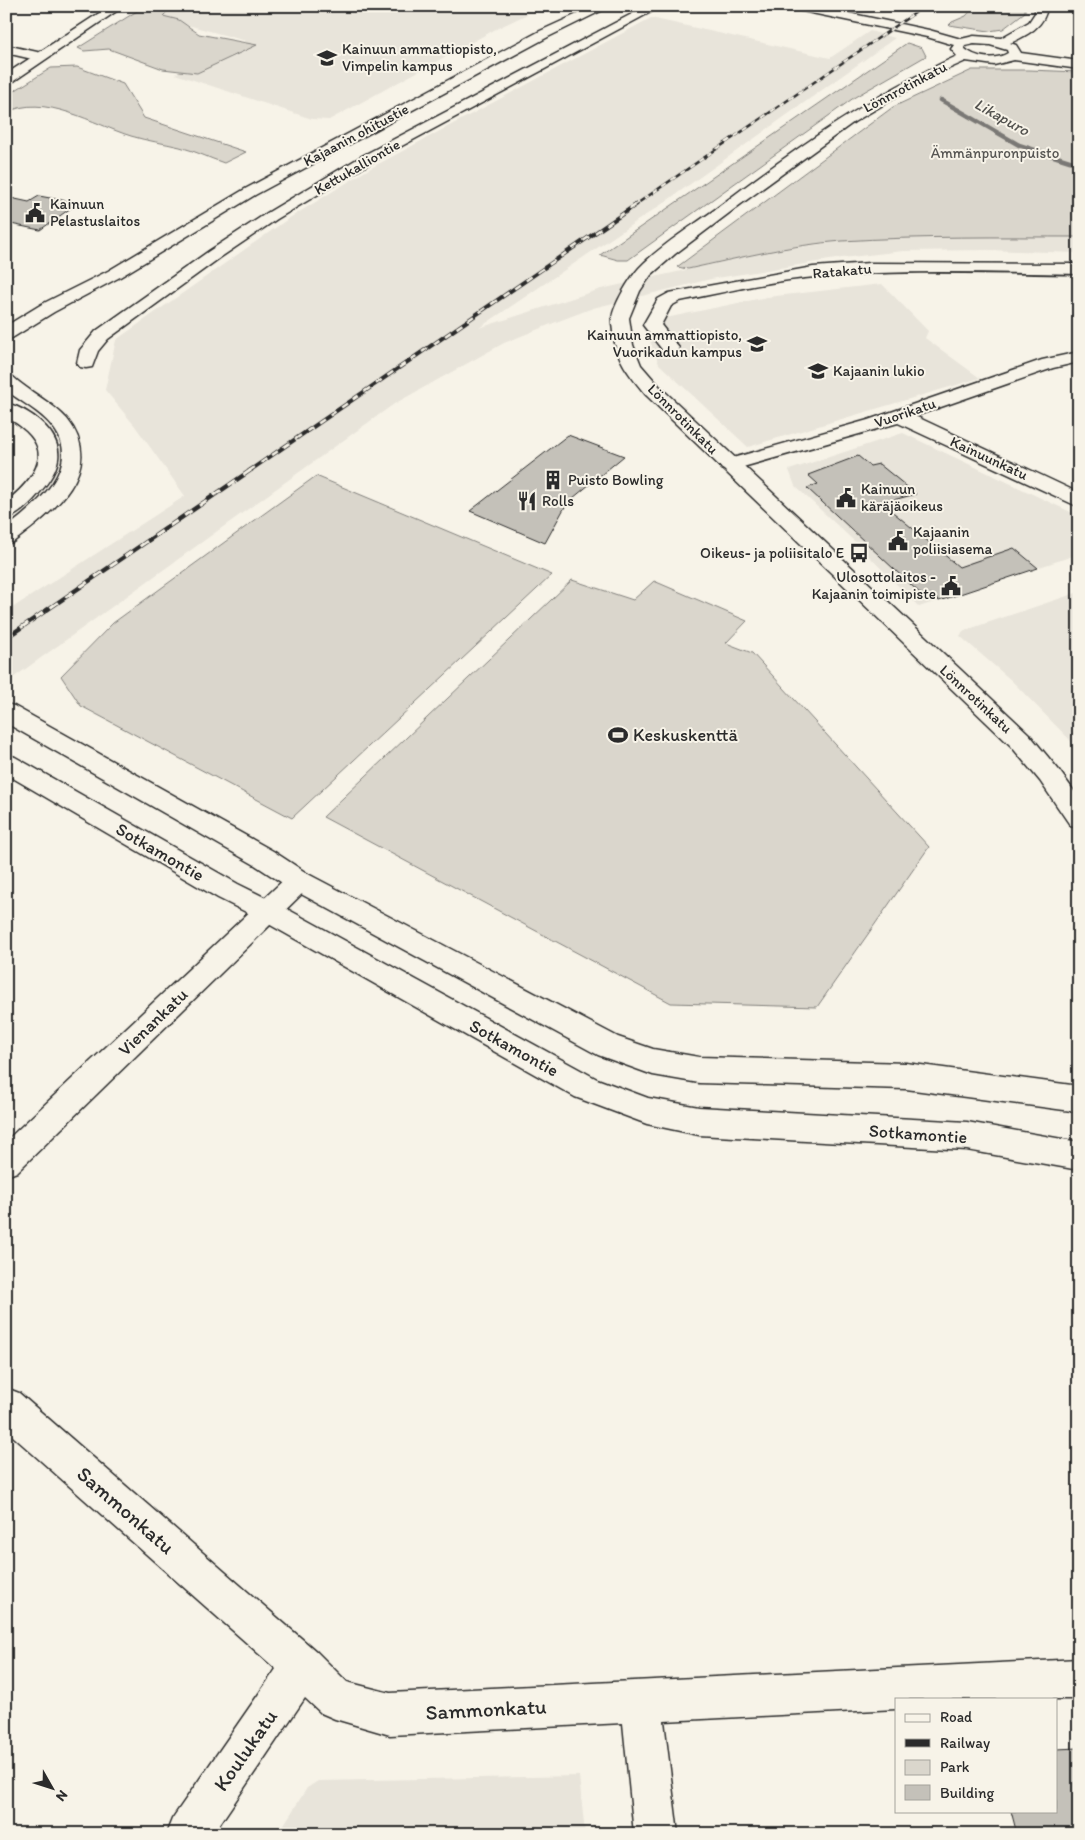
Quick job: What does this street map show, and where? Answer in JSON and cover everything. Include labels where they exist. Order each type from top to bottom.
[{"type":"main road","points":[[6,80],[118,6]]},
{"type":"main road","points":[[544,34],[590,6]]},
{"type":"main road","name":"Kajaanin ohitustie","points":[[7,346],[61,313],[114,274],[250,192],[544,34],[605,6]]},
{"type":"main road","name":"Kettukalliontie","points":[[86,363],[89,350],[102,335],[215,254],[272,216],[367,159],[656,6]]},
{"type":"main road","points":[[797,6],[929,34],[992,61],[1012,56],[1079,65]]},
{"type":"main road","points":[[1000,43],[1015,37],[1030,26],[1042,11],[1041,6]]},
{"type":"main road","points":[[963,50],[983,40],[1000,43],[1014,51],[1012,56]]},
{"type":"main road","points":[[6,49],[41,57]]},
{"type":"main road","name":"Lönnrotinkatu","points":[[963,50],[842,123],[645,272],[632,291],[620,318],[624,345],[632,366],[653,391],[1020,740],[1079,818]]},
{"type":"main road","name":"Ratakatu","points":[[670,348],[652,326],[664,303],[675,297],[699,291],[767,279],[863,268],[1079,269]]},
{"type":"main road","name":"Vuorikatu","points":[[729,465],[899,416],[1048,364],[1079,357]]},
{"type":"main road","points":[[6,380],[61,424],[69,435],[73,454],[69,473],[57,495],[6,538]]},
{"type":"main road","points":[[6,409],[37,426],[43,433],[49,455],[47,471],[42,480],[23,500],[6,513]]},
{"type":"main road","name":"Kainuunkatu","points":[[899,416],[1079,501]]},
{"type":"main road","points":[[16,717],[264,858],[299,881],[608,1046],[653,1062],[699,1070],[906,1076],[1079,1099]]},
{"type":"main road","name":"Sotkamontie","points":[[6,763],[228,891],[586,1088],[647,1111],[699,1121],[967,1136],[1079,1156]]},
{"type":"main road","name":"Vienankatu","points":[[6,1162],[299,881]]},
{"type":"main road","name":"Sammonkatu","points":[[6,1406],[303,1666],[335,1699],[390,1714],[1079,1679]]},
{"type":"main road","name":"Koulukatu","points":[[187,1834],[303,1666]]},
{"type":"main road","points":[[641,1702],[656,1834]]},
{"type":"shaded area","name":"Kainuun ammattiopisto, Vimpelin kampus","points":[[164,6],[544,6],[496,29],[329,120],[312,119],[175,74],[246,41],[155,16]]},
{"type":"shaded area","points":[[651,18],[830,58],[870,31],[895,38],[665,202],[479,328],[601,289],[766,252],[841,241],[940,236],[1079,237],[1079,253],[989,250],[903,251],[842,258],[711,279],[593,308],[556,322],[504,343],[394,404],[6,683],[6,612],[185,496],[135,426],[105,390],[116,340],[288,219],[369,169]]},
{"type":"shaded area","name":"Kajaanin lukio","points":[[882,284],[928,331],[925,338],[980,378],[748,447],[659,364],[646,331],[661,319],[767,297]]},
{"type":"shaded area","points":[[903,433],[1079,516],[1079,554],[919,607],[853,540],[795,486],[789,470]]},
{"type":"shaded area","points":[[1079,592],[1079,752],[1069,739],[1012,681],[960,636],[963,631]]},
{"type":"shaded area","points":[[579,1776],[585,1834],[278,1834],[307,1788],[318,1781]]},
{"type":"green space","points":[[145,6],[172,7],[163,16],[179,20],[199,34],[257,45],[197,73],[163,69],[109,49],[84,51],[78,48]]},
{"type":"green space","points":[[975,6],[1025,6],[1025,12],[1003,29],[989,31],[949,25],[966,16]]},
{"type":"green space","points":[[907,43],[922,48],[926,56],[855,97],[628,260],[618,260],[600,255]]},
{"type":"green space","points":[[77,67],[123,84],[144,118],[246,152],[224,163],[191,150],[131,136],[69,112],[52,108],[36,106],[6,113],[6,96],[51,68]]},
{"type":"green space","name":"Ämmänpuronpuisto","points":[[972,70],[1079,72],[1079,237],[842,241],[745,256],[688,269],[677,267],[893,107]]},
{"type":"green space","points":[[316,476],[552,575],[292,818],[81,706],[61,676],[113,623]]},
{"type":"green space","name":"Keskuskenttä","points":[[572,580],[633,600],[654,581],[747,621],[726,643],[752,653],[929,847],[817,1007],[671,1003],[323,817]]},
{"type":"building","name":"Kainuun Pelastuslaitos","points":[[39,196],[78,203],[40,230],[6,223],[6,197],[29,202]]},
{"type":"building","name":"Puisto Bowling","points":[[568,435],[624,456],[567,503],[545,543],[470,511]]},
{"type":"building","points":[[858,456],[870,466],[879,464],[916,494],[882,503],[959,567],[1014,548],[1038,568],[939,601],[931,594],[924,597],[807,488],[818,484],[808,475]]},
{"type":"building","points":[[1079,1748],[1079,1834],[1017,1834],[1011,1812],[1058,1812],[1058,1749]]},
{"type":"waterway","name":"Likapuro","points":[[941,100],[1019,145],[1079,164]]},
{"type":"railway","points":[[635,205],[925,6]]},
{"type":"railway","points":[[249,471],[637,204]]},
{"type":"railway","points":[[6,638],[251,470]]},
{"type":"place","name":"Kainuun ammattiopisto, Vimpelin kampus","points":[[327,58]]},
{"type":"place","name":"Kainuun Pelastuslaitos","points":[[35,213]]},
{"type":"place","name":"Kainuun ammattiopisto, Vuorikadun kampus","points":[[757,344]]},
{"type":"place","name":"Kajaanin lukio","points":[[818,371]]},
{"type":"place","name":"Puisto Bowling","points":[[553,480]]},
{"type":"place","name":"Kainuun käräjäoikeus","points":[[846,498]]},
{"type":"place","name":"Rolls","points":[[527,501]]},
{"type":"place","name":"Kajaanin poliisiasema","points":[[898,541]]},
{"type":"place","name":"Oikeus- ja poliisitalo E","points":[[859,553]]},
{"type":"place","name":"Ulosottolaitos - Kajaanin toimipiste","points":[[951,586]]},
{"type":"place","name":"Keskuskenttä","points":[[618,735]]}]
